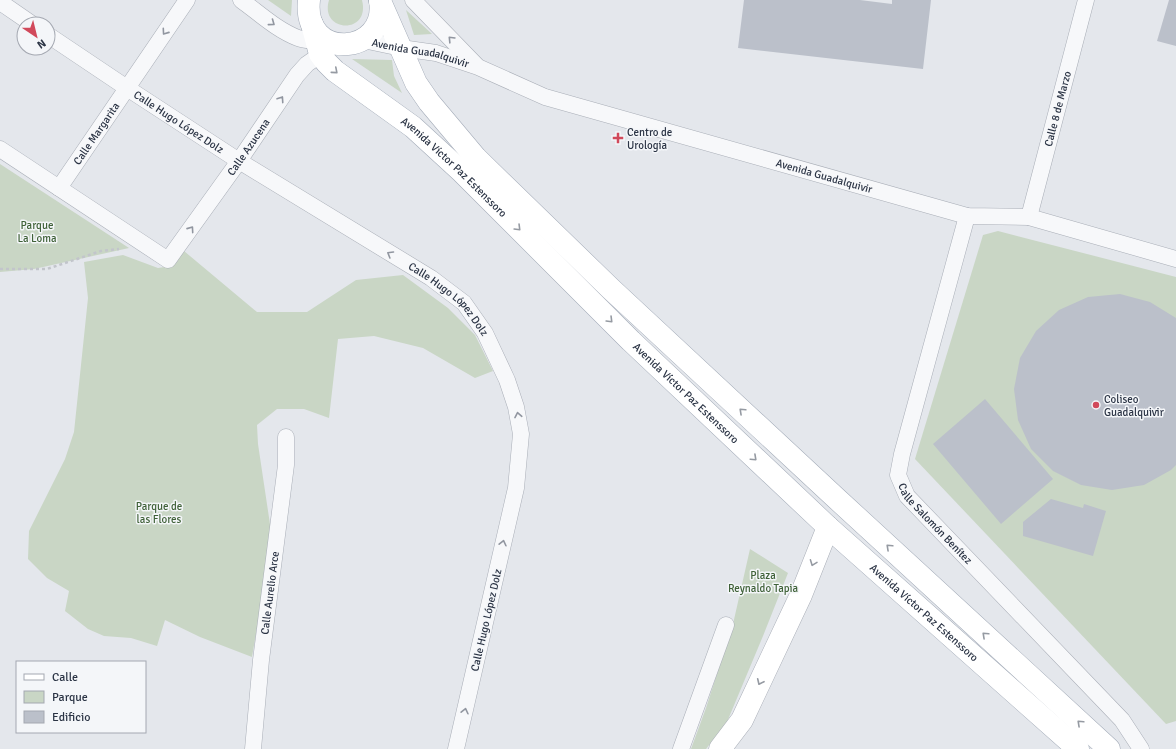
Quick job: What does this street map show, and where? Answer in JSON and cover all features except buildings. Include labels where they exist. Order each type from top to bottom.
[{"type":"main road","points":[[309,0],[309,16],[323,41],[345,45],[363,40],[376,27],[380,15],[380,1]]},
{"type":"main road","name":"Avenida Víctor Paz Estenssoro","points":[[380,1],[416,82],[429,102],[476,158],[611,289],[836,499],[1109,749]]},
{"type":"main road","name":"Avenida Víctor Paz Estenssoro","points":[[323,41],[326,62],[335,71],[413,127],[462,172],[631,341],[828,527],[1078,749]]},
{"type":"main road","points":[[720,749],[742,720],[801,595],[828,527]]},
{"type":"street","name":"Calle Margarita","points":[[59,188],[187,0]]},
{"type":"street","points":[[241,0],[281,30],[299,38],[323,41]]},
{"type":"street","name":"Avenida Guadalquivir","points":[[413,0],[478,68]]},
{"type":"street","name":"Calle 8 de Marzo","points":[[1029,218],[1086,0]]},
{"type":"street","points":[[0,2],[20,16]]},
{"type":"street","name":"Calle Hugo López Dolz","points":[[56,40],[126,88],[239,161],[431,278],[464,303],[485,333],[507,380],[516,407],[521,434],[516,488],[456,749]]},
{"type":"street","name":"Avenida Guadalquivir","points":[[363,40],[401,48],[436,53],[478,68],[545,97],[966,216],[1029,218],[1176,259]]},
{"type":"street","name":"Calle Azucena","points":[[59,188],[168,260],[239,161],[297,75],[307,64],[323,41]]},
{"type":"street","points":[[0,149],[59,188]]},
{"type":"street","name":"Calle Salomón Benítez","points":[[966,216],[912,422],[902,454],[898,475],[907,496],[1122,720],[1141,749]]},
{"type":"street","name":"Calle Aurelio Arce","points":[[253,749],[261,660],[286,465],[286,438]]},
{"type":"street","points":[[681,749],[726,625]]},
{"type":"path","points":[[0,269],[47,269],[101,251],[122,249]]},
{"type":"green space","points":[[268,0],[292,0],[291,16]]},
{"type":"green space","points":[[329,0],[362,0],[363,11],[359,19],[353,24],[345,26],[337,24],[331,19],[328,11]]},
{"type":"green space","points":[[406,10],[432,34],[414,35]]},
{"type":"green space","points":[[352,59],[392,60],[394,76],[402,93]]},
{"type":"green space","name":"Parque La Loma","points":[[0,164],[129,248],[34,269],[0,272]]},
{"type":"green space","points":[[998,231],[1176,277],[1176,721],[1166,724],[915,459],[983,235]]},
{"type":"green space","name":"Parque de las Flores","points":[[184,251],[257,312],[307,312],[356,280],[403,275],[448,308],[475,335],[493,371],[475,378],[423,348],[374,336],[338,339],[329,418],[304,409],[277,409],[257,425],[258,444],[271,531],[264,587],[252,657],[200,637],[165,620],[157,646],[131,638],[104,636],[88,629],[65,611],[69,591],[47,578],[28,559],[29,531],[65,459],[74,432],[88,298],[84,262],[123,255],[158,268],[171,266]]},
{"type":"green space","name":"Plaza Reynaldo Tapia","points":[[750,549],[788,573],[727,722],[706,749],[691,749],[733,624]]},
{"type":"place","name":"Centro de Urología","points":[[618,138]]},
{"type":"place","name":"Coliseo Guadalquivir","points":[[1096,405]]}]
